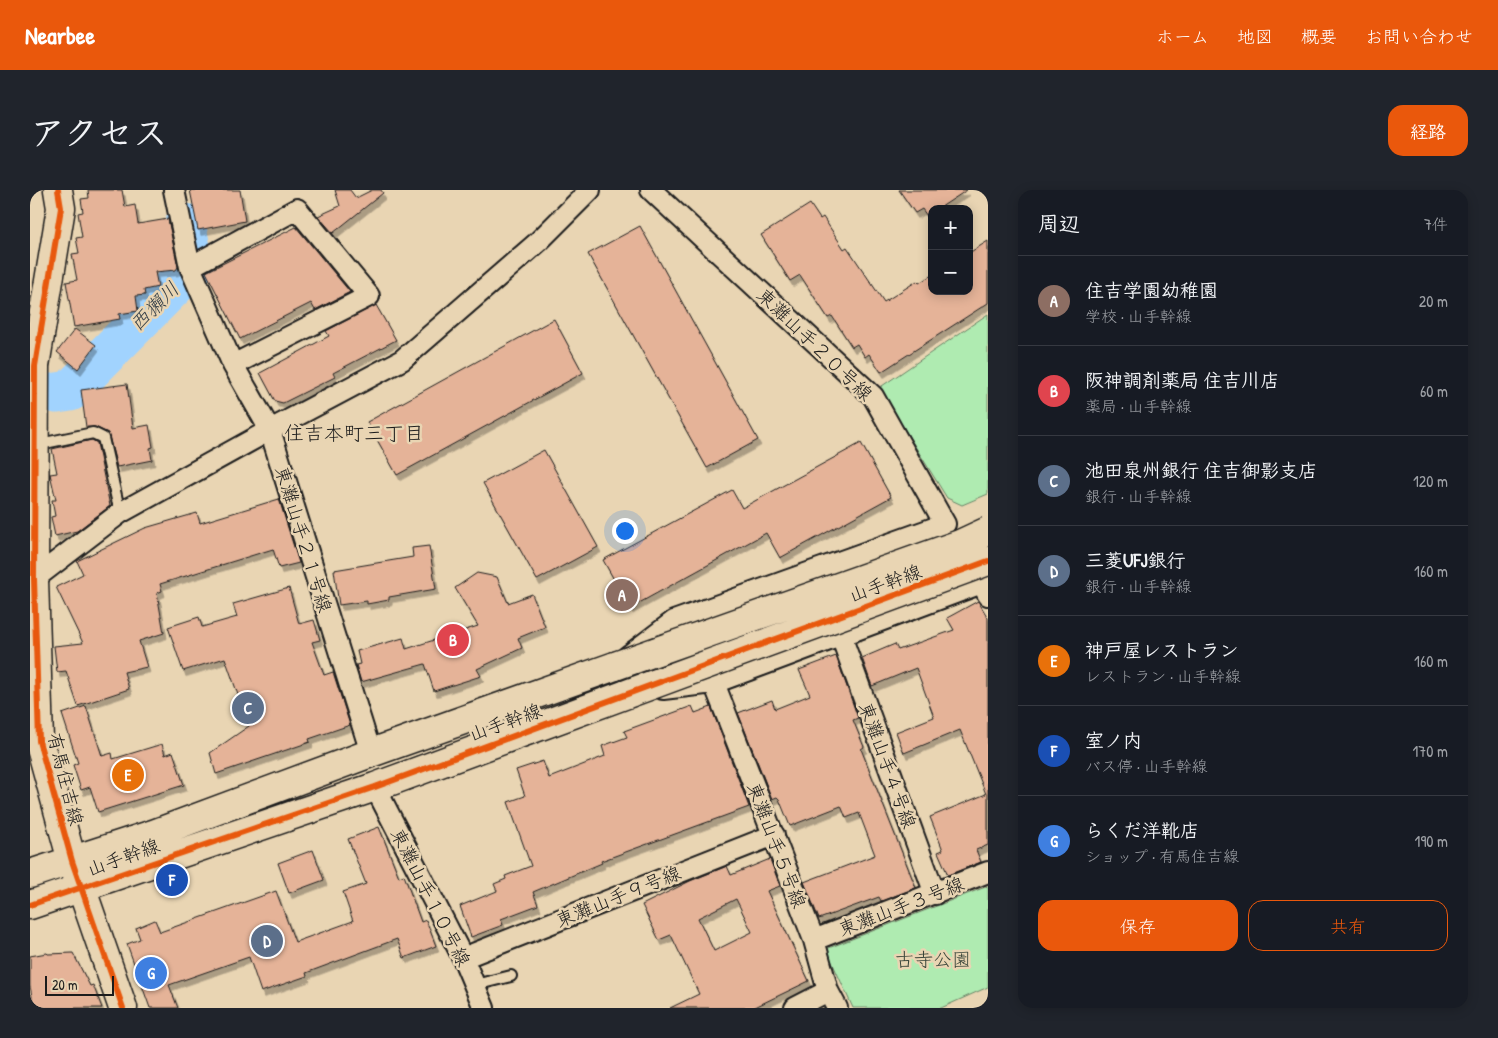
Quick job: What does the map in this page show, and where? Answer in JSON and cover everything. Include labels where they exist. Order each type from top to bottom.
[{"type":"street","name":"有馬住吉線","points":[[58,190],[61,208],[35,366],[34,740],[72,861],[122,1008]]},
{"type":"street","name":"東灘山手２１号線","points":[[174,190],[190,267],[233,365],[270,430],[371,753]]},
{"type":"street","points":[[34,579],[120,513],[402,360],[538,242],[590,190]]},
{"type":"street","name":"東灘山手２０号線","points":[[615,666],[674,621],[945,524],[873,396],[651,190]]},
{"type":"street","points":[[190,267],[297,209],[369,296],[233,365]]},
{"type":"street","name":"山手幹線","points":[[30,874],[153,834],[371,753],[950,547],[988,531]]},
{"type":"street","points":[[627,694],[714,683],[986,580]]},
{"type":"street","name":"山手幹線","points":[[30,905],[375,787],[627,694],[986,580]]},
{"type":"street","name":"東灘山手４号線","points":[[841,636],[935,894]]},
{"type":"street","name":"東灘山手５号線","points":[[714,683],[814,940],[832,999]]},
{"type":"street","name":"東灘山手１０号線","points":[[375,787],[463,958],[484,1008]]},
{"type":"street","name":"東灘山手９号線","points":[[463,958],[774,835]]},
{"type":"street","name":"東灘山手３号線","points":[[814,940],[988,872]]},
{"type":"street","points":[[795,1008],[832,999]]},
{"type":"lane","points":[[34,445],[92,433],[102,438],[120,513]]},
{"type":"lane","points":[[474,985],[511,976]]},
{"type":"green space","points":[[988,314],[988,494],[962,505],[947,498],[879,388]]},
{"type":"green space","name":"古寺公園","points":[[988,886],[988,987],[941,1008],[853,1008],[826,949]]},
{"type":"building","points":[[88,190],[122,190],[125,207],[135,205],[138,224],[168,219],[178,267],[176,270],[155,272],[158,287],[144,290],[145,295],[136,296],[138,311],[119,314],[120,319],[74,327],[66,282],[77,280],[72,254],[79,253],[76,238],[82,237],[78,213],[83,212],[81,199],[89,198]]},
{"type":"building","points":[[190,190],[240,190],[245,221],[198,230]]},
{"type":"building","points":[[335,190],[350,190],[356,198],[372,190],[381,190],[383,193],[333,233],[318,216],[340,206]]},
{"type":"building","points":[[899,190],[967,190],[944,205],[928,205],[927,216],[922,209],[915,213]]},
{"type":"building","points":[[810,204],[820,219],[823,217],[844,249],[847,247],[884,302],[917,281],[919,283],[928,277],[928,295],[973,295],[973,250],[988,241],[988,303],[881,372],[869,354],[865,357],[857,344],[852,347],[832,316],[828,318],[800,275],[790,281],[761,235]]},
{"type":"building","points":[[640,226],[758,440],[707,468],[588,254]]},
{"type":"building","points":[[296,227],[350,292],[315,310],[311,303],[240,339],[206,272]]},
{"type":"building","points":[[376,305],[396,340],[333,373],[335,377],[283,403],[275,401],[260,373],[329,336],[326,331]]},
{"type":"building","points":[[554,319],[583,373],[397,475],[367,422]]},
{"type":"building","points":[[75,329],[96,345],[78,369],[57,352]]},
{"type":"building","points":[[127,384],[133,428],[149,425],[153,447],[150,448],[152,460],[117,467],[108,433],[95,427],[86,427],[81,390]]},
{"type":"building","points":[[92,440],[97,443],[110,506],[77,531],[55,536],[51,517],[55,516],[52,500],[56,500],[50,474],[57,473],[52,449]]},
{"type":"building","points":[[861,443],[891,497],[780,558],[766,533],[630,608],[603,560],[732,490],[742,508]]},
{"type":"building","points":[[544,450],[598,547],[537,580],[483,483]]},
{"type":"building","points":[[279,499],[299,563],[279,568],[273,549],[160,584],[162,591],[157,593],[164,633],[139,641],[147,667],[124,672],[129,689],[78,706],[66,671],[57,672],[54,646],[83,643],[56,587],[83,574],[77,561],[145,528],[197,513],[200,523]]},
{"type":"building","points":[[429,546],[436,589],[389,597],[389,600],[367,604],[367,601],[339,605],[334,570],[413,557],[412,548]]},
{"type":"building","points":[[477,573],[497,577],[508,603],[532,594],[545,627],[518,638],[522,648],[477,669],[481,676],[434,691],[425,664],[361,682],[356,665],[360,664],[357,651],[403,638],[406,649],[478,626],[455,588]]},
{"type":"building","points":[[289,588],[299,624],[314,620],[320,640],[312,642],[324,675],[333,672],[350,725],[309,739],[310,742],[216,774],[210,753],[249,726],[225,658],[183,671],[168,627],[199,617],[202,627],[237,617],[233,604]]},
{"type":"building","points":[[978,601],[988,618],[988,845],[976,850],[981,862],[948,875],[938,852],[943,850],[930,817],[986,794],[960,730],[904,753],[896,732],[934,717],[916,668],[872,686],[862,658],[895,644],[898,650],[954,630],[947,618]]},
{"type":"building","points":[[836,656],[858,718],[853,720],[864,747],[861,749],[916,888],[881,901],[879,897],[819,919],[804,882],[875,855],[859,813],[846,818],[841,806],[790,826],[779,799],[777,797],[772,799],[738,713],[772,700],[775,709],[810,695],[799,670]]},
{"type":"building","points":[[86,706],[102,756],[112,753],[113,759],[162,744],[165,755],[173,752],[184,785],[98,812],[90,787],[81,790],[73,765],[78,763],[62,714]]},
{"type":"building","points":[[692,706],[695,713],[711,707],[749,807],[601,861],[602,863],[533,892],[538,905],[501,919],[503,925],[471,937],[460,906],[497,891],[494,884],[506,879],[505,876],[531,866],[508,802],[525,796],[516,770],[543,761],[549,778],[605,756],[602,746],[627,737],[624,731]]},
{"type":"building","points":[[379,827],[399,877],[404,875],[421,922],[426,920],[436,946],[404,958],[397,939],[306,973],[307,976],[261,992],[249,957],[169,985],[178,1008],[150,1008],[127,944],[140,939],[136,928],[155,920],[160,932],[276,891],[295,942],[353,921],[343,892],[366,884],[348,839]]},
{"type":"building","points":[[313,850],[324,880],[289,893],[278,863]]},
{"type":"building","points":[[770,859],[780,886],[767,891],[809,981],[753,1008],[670,1008],[699,994],[671,935],[659,940],[642,905],[690,881],[727,866],[731,875]],"holes":[[[736,899],[752,932],[714,951],[698,918]]]},
{"type":"building","points":[[47,953],[73,953],[90,986],[93,985],[102,1008],[34,1008],[30,986],[30,956]]},
{"type":"waterway","name":"西獺川","points":[[57,393],[70,391],[194,266],[185,224]]},
{"type":"cycle path","points":[[58,190],[61,208],[35,366],[34,579],[39,741],[72,861],[123,1008]]},
{"type":"cycle path","points":[[30,905],[375,787],[988,561]]},
{"type":"place","name":"住吉学園幼稚園","points":[[622,595]]},
{"type":"place","name":"阪神調剤薬局 住吉川店","points":[[453,640]]},
{"type":"place","name":"池田泉州銀行 住吉御影支店","points":[[248,708]]},
{"type":"place","name":"神戸屋レストラン","points":[[128,775]]},
{"type":"place","name":"室ノ内","points":[[172,880]]},
{"type":"place","name":"三菱UFJ銀行","points":[[267,941]]},
{"type":"place","name":"らくだ洋靴店","points":[[151,973]]},
{"type":"district","name":"住吉本町三丁目","points":[[354,432]]}]
